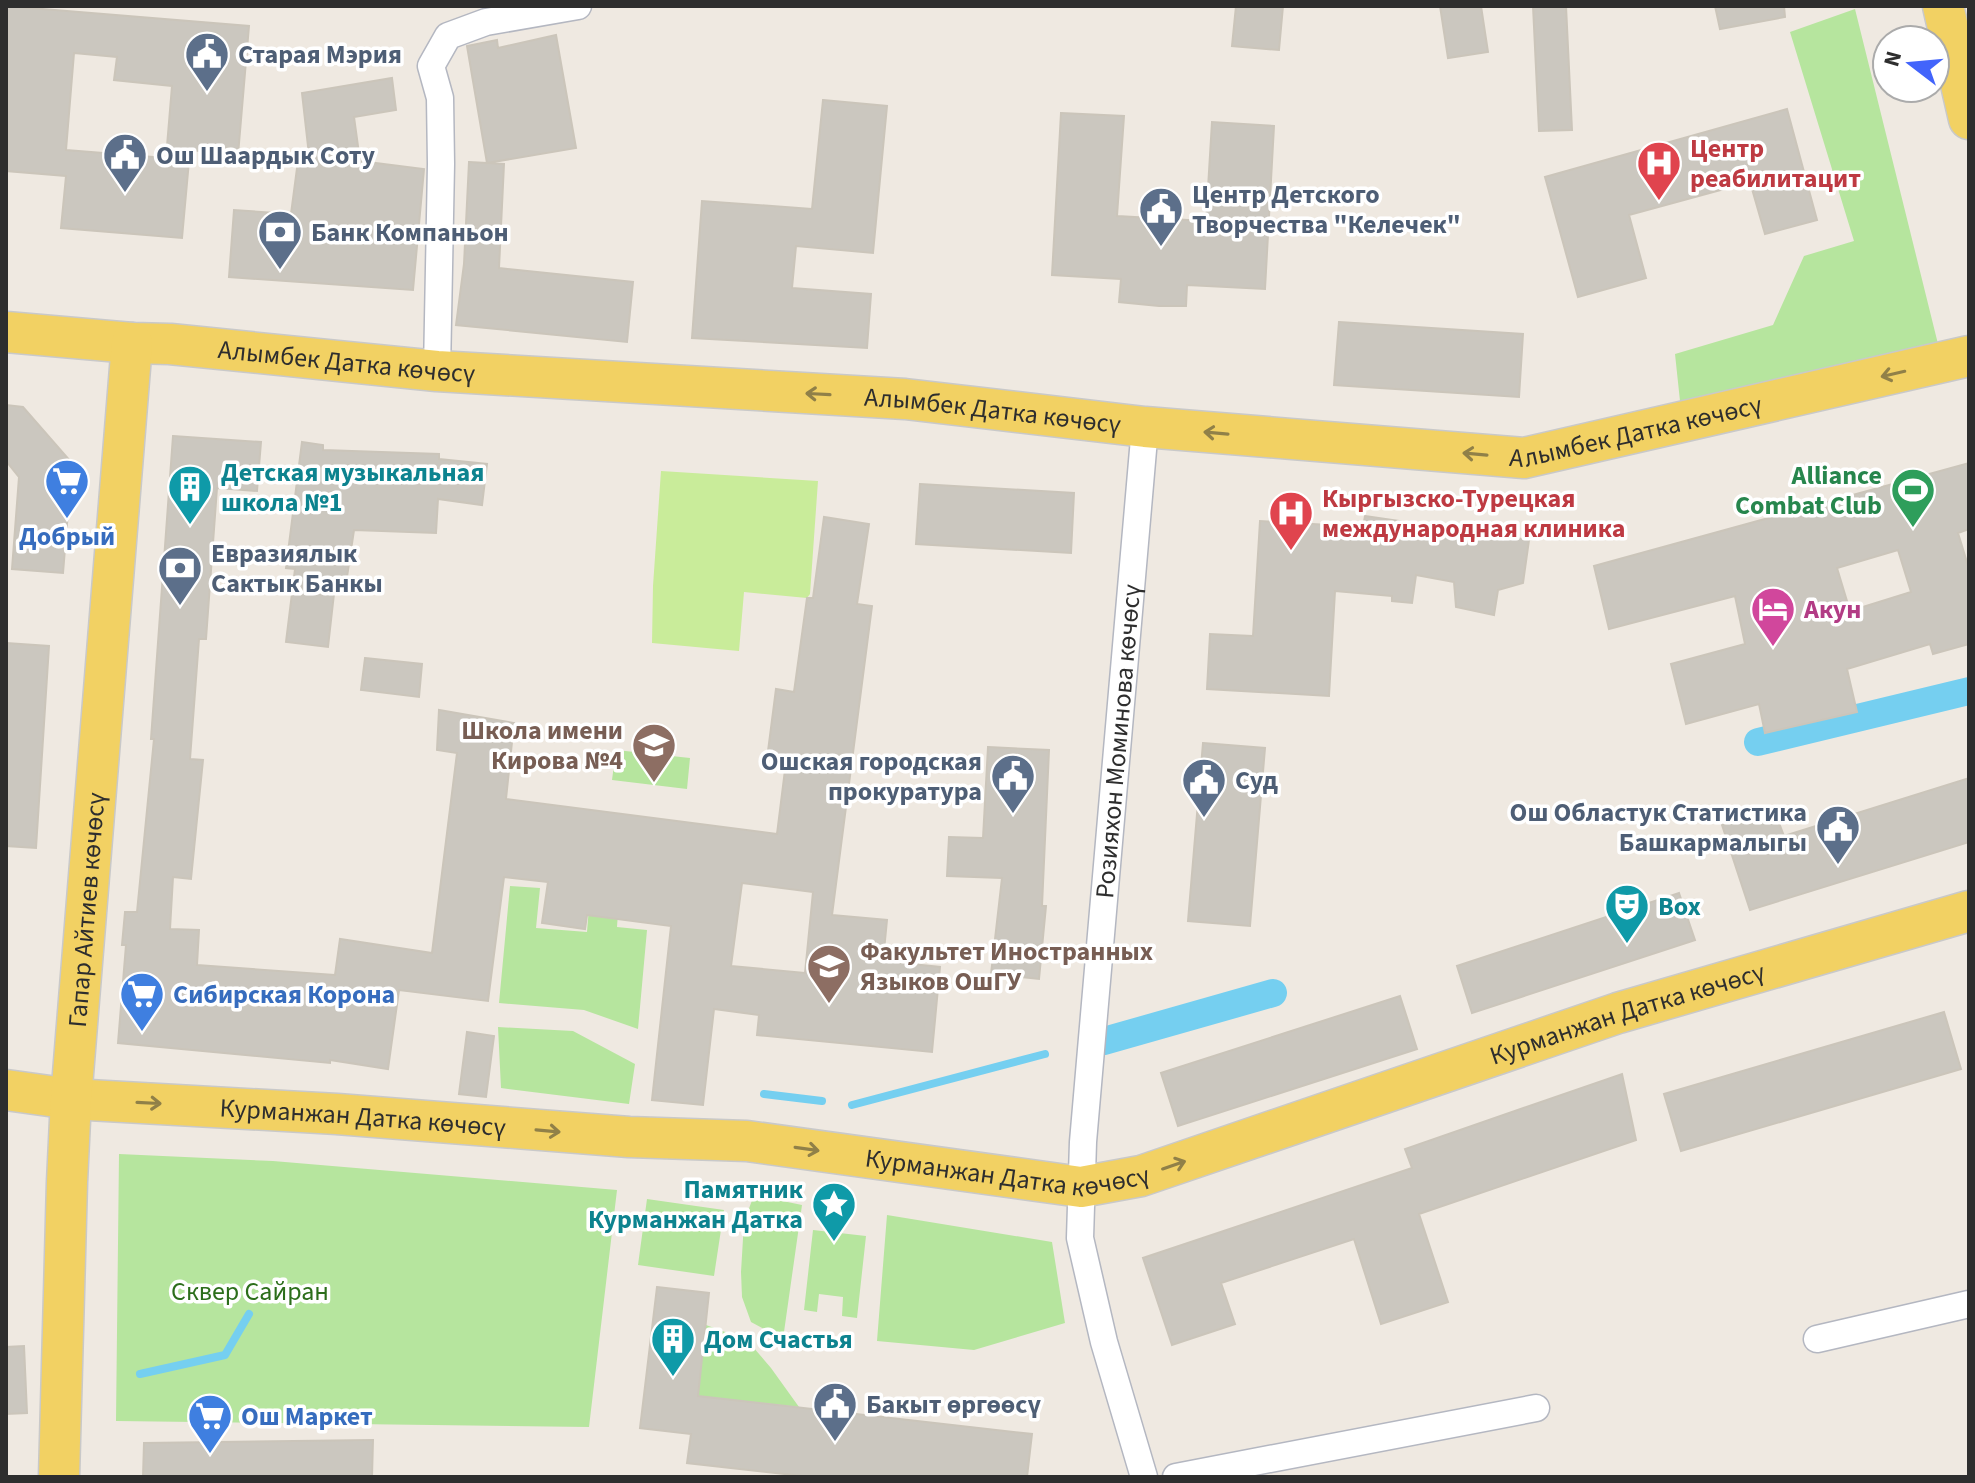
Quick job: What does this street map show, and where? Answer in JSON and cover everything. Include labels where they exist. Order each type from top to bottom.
[{"type":"main road","points":[[1943,6],[1969,119]]},
{"type":"main road","name":"Алымбек Датка көчөсү","points":[[6,332],[170,344],[437,371],[905,399],[1145,427],[1524,458],[1969,356]]},
{"type":"main road","name":"Гапар Айтиев көчөсү","points":[[59,1477],[71,1099],[132,343]]},
{"type":"main road","name":"Курманжан Датка көчөсү","points":[[6,1090],[71,1099],[337,1114],[629,1137],[747,1141],[1081,1187],[1141,1176],[1618,1013],[1969,911]]},
{"type":"street","points":[[437,371],[440,98],[431,66],[448,36],[486,22],[578,6]]},
{"type":"street","name":"Розияхон Моминова көчөсү","points":[[1144,1477],[1104,1342],[1080,1238],[1081,1187],[1145,427]]},
{"type":"street","points":[[1817,1339],[1969,1304]]},
{"type":"street","points":[[1176,1477],[1536,1408]]},
{"type":"green space","points":[[1855,9],[1871,74],[1871,104],[1879,104],[1939,348],[1680,401],[1675,354],[1773,325],[1804,256],[1854,241],[1790,32]]},
{"type":"green space","points":[[661,471],[818,481],[810,594],[807,598],[744,592],[739,651],[652,643]]},
{"type":"green space","points":[[616,750],[690,758],[687,789],[612,780]]},
{"type":"green space","points":[[510,886],[540,888],[536,928],[587,932],[590,895],[619,898],[617,927],[647,930],[638,1029],[584,1010],[499,1003]]},
{"type":"green space","points":[[498,1027],[573,1031],[635,1064],[629,1104],[501,1088]]},
{"type":"green space","name":"Сквер Сайран","points":[[119,1154],[273,1161],[617,1190],[589,1427],[116,1421]]},
{"type":"green space","points":[[754,1195],[802,1205],[783,1339],[751,1322],[742,1297],[744,1222]]},
{"type":"green space","points":[[647,1199],[724,1210],[714,1276],[638,1265]]},
{"type":"green space","points":[[887,1215],[1052,1242],[1065,1323],[974,1350],[877,1341]]},
{"type":"green space","points":[[813,1230],[866,1236],[857,1318],[842,1316],[843,1297],[819,1294],[817,1312],[804,1310]]},
{"type":"green space","points":[[706,1325],[747,1340],[799,1407],[698,1396]]},
{"type":"building","name":"Старая Мэрия","points":[[6,6],[249,26],[238,155],[190,150],[182,238],[61,228],[66,176],[6,171]],"holes":[[[74,53],[117,57],[114,80],[172,86],[166,158],[66,150]]]},
{"type":"building","points":[[1236,6],[1283,6],[1279,50],[1232,46]]},
{"type":"building","points":[[1440,6],[1481,6],[1488,52],[1448,58]]},
{"type":"building","points":[[1533,6],[1566,6],[1572,130],[1539,131]]},
{"type":"building","points":[[1715,6],[1784,6],[1785,17],[1720,29]]},
{"type":"building","points":[[556,35],[576,148],[487,163],[467,46],[497,40],[498,48]]},
{"type":"building","points":[[392,78],[396,110],[354,117],[360,161],[424,169],[413,290],[229,277],[234,210],[291,214],[299,153],[309,155],[302,93]]},
{"type":"building","points":[[823,100],[887,106],[873,253],[796,246],[792,288],[871,294],[867,348],[692,338],[702,201],[812,209]]},
{"type":"building","points":[[1787,109],[1817,220],[1765,234],[1750,182],[1629,215],[1646,278],[1578,297],[1545,177]]},
{"type":"building","points":[[1061,113],[1124,116],[1117,216],[1206,221],[1212,122],[1274,126],[1265,289],[1187,285],[1186,306],[1159,306],[1119,302],[1121,279],[1052,275]]},
{"type":"building","points":[[469,162],[504,164],[499,268],[633,282],[627,342],[456,325],[464,264]]},
{"type":"building","points":[[1339,322],[1523,334],[1519,397],[1334,385]]},
{"type":"building","points":[[6,405],[23,407],[72,463],[63,573],[12,569],[19,477],[6,461]]},
{"type":"building","points":[[173,436],[261,442],[257,491],[217,488],[206,639],[199,639],[190,759],[203,760],[191,879],[173,877],[170,929],[199,930],[197,965],[335,975],[340,939],[432,953],[457,753],[437,750],[439,710],[514,723],[506,799],[777,834],[786,762],[767,759],[776,689],[794,692],[807,598],[813,598],[824,517],[869,524],[857,604],[872,606],[832,915],[887,920],[883,961],[940,967],[932,1052],[757,1035],[759,1015],[714,1009],[703,1105],[652,1100],[671,926],[587,915],[585,929],[542,923],[548,882],[504,877],[488,1001],[399,990],[388,1069],[330,1060],[330,1063],[118,1043],[126,945],[122,945],[125,912],[137,912],[154,739],[151,739]],"holes":[[[742,883],[813,892],[805,973],[731,966]]]},
{"type":"building","points":[[302,442],[323,445],[323,450],[439,454],[439,459],[487,464],[482,505],[438,499],[436,533],[354,530],[347,577],[336,576],[328,647],[286,642],[295,569],[286,568]]},
{"type":"building","points":[[1969,463],[1969,529],[1958,533],[1969,569],[1969,644],[1933,654],[1930,644],[1847,669],[1857,712],[1765,733],[1759,704],[1686,724],[1671,664],[1745,644],[1735,596],[1609,629],[1594,566]],"holes":[[[1898,550],[1911,592],[1850,611],[1837,568]]]},
{"type":"building","points":[[920,484],[1074,493],[1071,553],[916,544]]},
{"type":"building","points":[[1365,516],[1529,540],[1523,583],[1498,590],[1494,615],[1456,607],[1454,582],[1416,575],[1412,603],[1392,601],[1392,596],[1335,591],[1329,696],[1207,689],[1210,634],[1253,636],[1260,521],[1363,527]]},
{"type":"building","points":[[6,643],[49,646],[36,848],[6,846]]},
{"type":"building","points":[[365,658],[422,664],[419,697],[361,690]]},
{"type":"building","points":[[1203,743],[1265,748],[1250,926],[1188,921]]},
{"type":"building","points":[[988,747],[1049,750],[1042,906],[1046,906],[1039,979],[991,974],[1002,878],[947,876],[949,837],[983,838]]},
{"type":"building","points":[[1969,778],[1969,842],[1750,910],[1722,825],[1774,810],[1784,836]]},
{"type":"building","points":[[1679,893],[1695,940],[1472,1013],[1457,966]]},
{"type":"building","points":[[1400,996],[1417,1049],[1178,1126],[1161,1073]]},
{"type":"building","points":[[1944,1012],[1961,1069],[1681,1151],[1664,1094]]},
{"type":"building","points":[[467,1032],[494,1036],[486,1097],[459,1094]]},
{"type":"building","points":[[1622,1074],[1636,1140],[1419,1214],[1448,1302],[1381,1324],[1354,1239],[1221,1283],[1235,1324],[1172,1345],[1143,1258],[1412,1168],[1405,1149]]},
{"type":"building","name":"Дом Счастья","points":[[657,1287],[709,1293],[698,1396],[1032,1434],[1027,1477],[811,1477],[687,1463],[691,1434],[640,1428]]},
{"type":"building","points":[[24,1346],[27,1413],[6,1414],[6,1347]]},
{"type":"building","points":[[373,1440],[372,1477],[143,1477],[144,1443]]},
{"type":"waterway","points":[[1758,742],[1969,691]]},
{"type":"waterway","points":[[1104,1041],[1273,993]]},
{"type":"waterway","points":[[852,1105],[1045,1054]]},
{"type":"waterway","points":[[764,1094],[822,1101]]},
{"type":"waterway","points":[[140,1374],[225,1355],[249,1314]]},
{"type":"place","name":"Старая Мэрия","points":[[207,93]]},
{"type":"place","name":"Ош Шаардык Соту","points":[[125,194]]},
{"type":"place","name":"Центр реабилитацит","points":[[1659,202]]},
{"type":"place","name":"Центр Детского Творчества \"Келечек\"","points":[[1161,248]]},
{"type":"place","name":"Банк Компаньон","points":[[280,271]]},
{"type":"place","name":"Добрый","points":[[67,520]]},
{"type":"place","name":"Детская музыкальная школа №1","points":[[190,526]]},
{"type":"place","name":"Alliance Combat Club","points":[[1913,529]]},
{"type":"place","name":"Кыргызско-Турецкая международная клиника","points":[[1291,552]]},
{"type":"place","name":"Евразиялык Сактык Банкы","points":[[180,607]]},
{"type":"place","name":"Акун","points":[[1773,648]]},
{"type":"place","name":"Школа имени Кирова №4","points":[[654,784]]},
{"type":"place","name":"Ошская городская прокуратура","points":[[1013,815]]},
{"type":"place","name":"Суд","points":[[1204,819]]},
{"type":"place","name":"Ош Областук Статистика Башкармалыгы","points":[[1838,866]]},
{"type":"place","name":"Box","points":[[1627,945]]},
{"type":"place","name":"Факультет Иностранных Языков ОшГУ","points":[[829,1005]]},
{"type":"place","name":"Сибирская Корона","points":[[142,1033]]},
{"type":"place","name":"Памятник Курманжан Датка","points":[[834,1243]]},
{"type":"place","name":"Дом Счастья","points":[[673,1378]]},
{"type":"place","name":"Бакыт өргөөсү","points":[[835,1443]]},
{"type":"place","name":"Ош Маркет","points":[[210,1455]]}]
